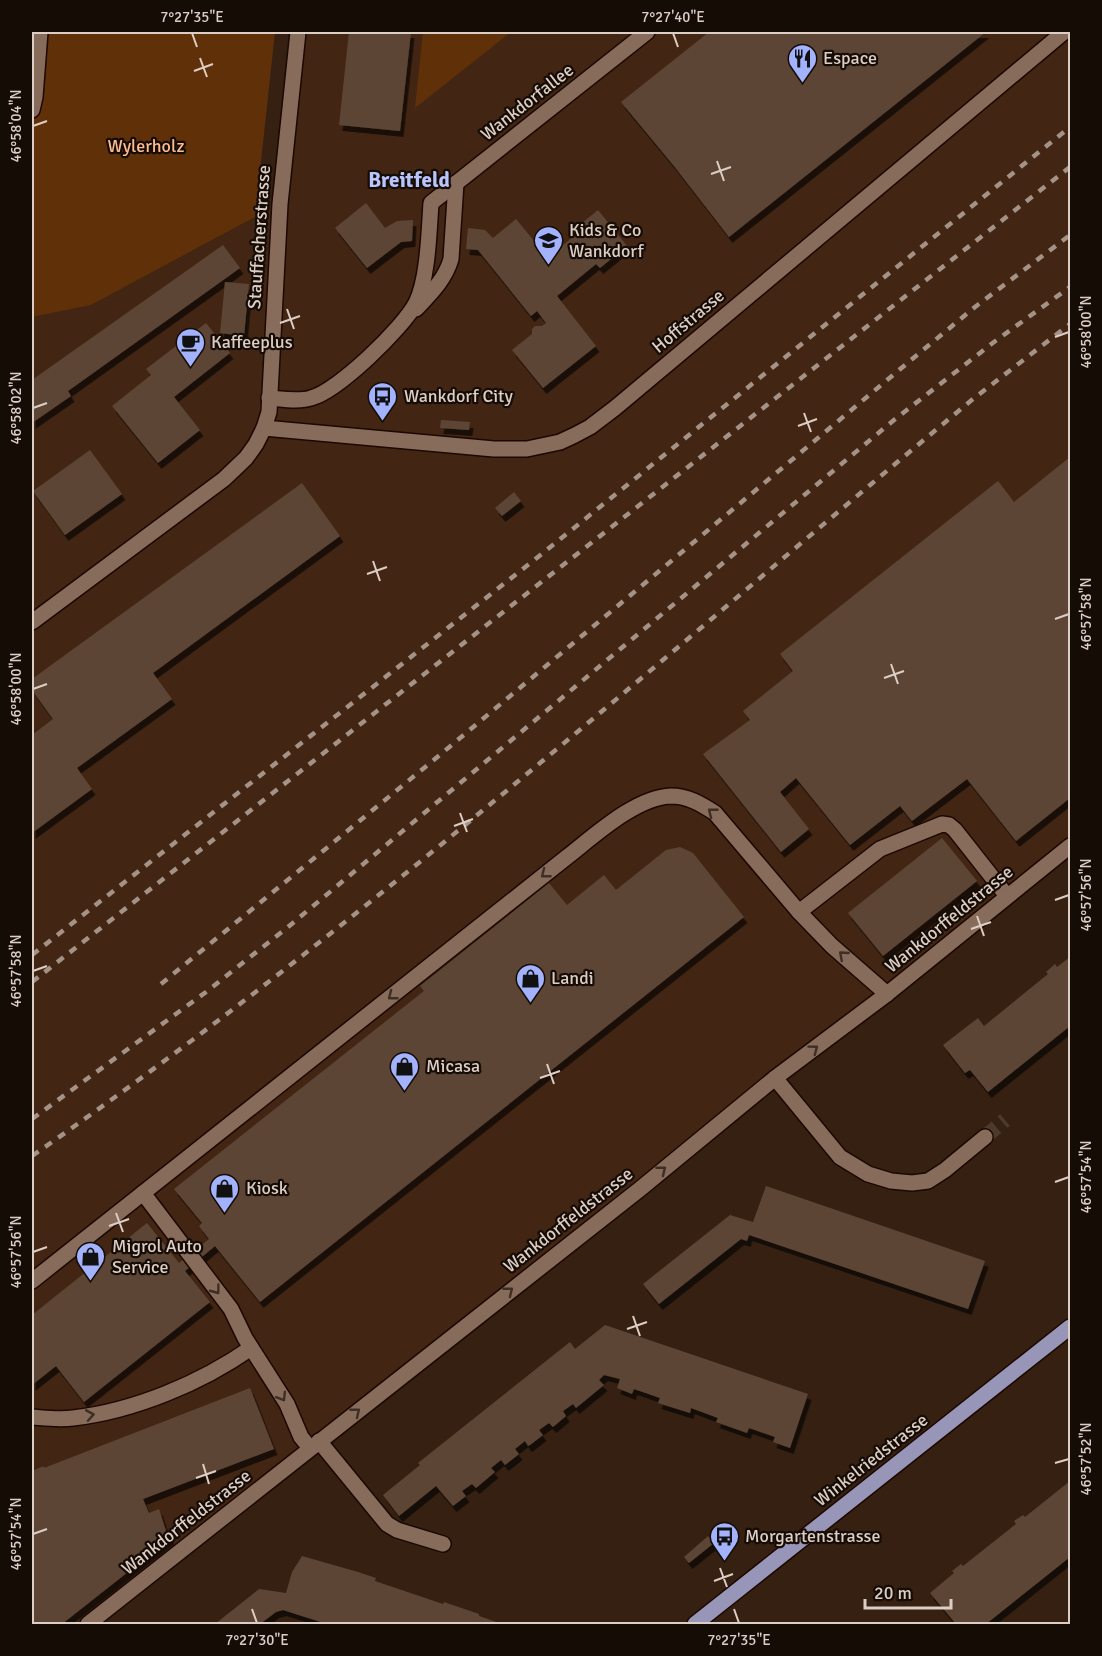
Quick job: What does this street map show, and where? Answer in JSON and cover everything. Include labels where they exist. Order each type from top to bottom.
[{"type":"main road","name":"Winkelriedstrasse","points":[[695,1624],[1071,1327]]},
{"type":"street","points":[[32,110],[40,32]]},
{"type":"street","name":"Stauffacherstrasse","points":[[32,622],[224,480],[246,458],[264,428],[269,398],[280,204],[298,32]]},
{"type":"street","name":"Wankdorfallee","points":[[404,322],[416,302],[423,282],[431,203],[647,32]]},
{"type":"street","name":"Hoffstrasse","points":[[264,428],[494,449],[542,447],[575,435],[615,408],[1064,32]]},
{"type":"street","points":[[269,398],[307,399],[325,392],[383,344],[427,298],[448,270],[451,259],[456,183]]},
{"type":"street","points":[[32,1281],[567,857],[599,832],[642,804],[672,796],[694,801],[709,809],[723,821],[799,912],[832,946],[887,994]]},
{"type":"street","points":[[799,912],[880,849],[942,824],[949,825],[955,830],[1007,896]]},
{"type":"street","name":"Wankdorffeldstrasse","points":[[88,1624],[640,1188],[775,1078],[887,994],[1071,846]]},
{"type":"street","points":[[775,1078],[840,1157],[868,1174],[891,1181],[912,1183],[928,1181],[985,1137]]},
{"type":"street","points":[[143,1193],[231,1309],[251,1348],[287,1404],[301,1437],[315,1445],[387,1524],[397,1530],[444,1544]]},
{"type":"street","points":[[32,1417],[72,1418],[98,1414],[154,1397],[176,1390],[251,1348]]},
{"type":"shaded area","points":[[298,32],[1070,32],[1070,846],[88,1624],[32,1624],[32,317],[91,305],[280,204]]},
{"type":"green space","name":"Wylerholz","points":[[32,32],[275,32],[255,217],[91,305],[32,317]]},
{"type":"green space","points":[[423,32],[511,32],[415,108]]},
{"type":"building","points":[[349,32],[411,32],[400,131],[339,125]]},
{"type":"building","points":[[709,32],[986,32],[729,237],[621,102]]},
{"type":"building","points":[[366,203],[385,228],[397,221],[413,220],[412,241],[401,242],[367,268],[335,228]]},
{"type":"building","points":[[598,210],[627,246],[600,268],[596,264],[557,296],[596,346],[543,388],[512,350],[532,334],[535,326],[542,326],[546,323],[537,311],[531,316],[478,250],[466,249],[468,228],[485,230],[493,238],[516,219],[538,246],[546,248],[550,256],[574,236],[571,232]]},
{"type":"building","points":[[223,245],[240,268],[68,391],[71,396],[32,423],[32,380]]},
{"type":"building","points":[[225,282],[249,284],[244,336],[220,333]]},
{"type":"building","points":[[206,323],[230,353],[174,397],[200,430],[158,463],[112,406],[151,375],[146,369]]},
{"type":"building","points":[[441,420],[470,422],[469,430],[440,428]]},
{"type":"building","points":[[90,450],[122,494],[65,535],[33,491]]},
{"type":"building","points":[[1070,457],[1070,798],[1016,841],[967,779],[912,821],[900,806],[850,845],[796,778],[780,792],[809,829],[781,852],[703,754],[750,720],[743,711],[793,671],[780,654],[998,481],[1014,502]]},
{"type":"building","points":[[302,483],[340,536],[153,673],[172,699],[77,768],[92,789],[32,833],[32,735],[53,719],[32,690],[32,679]]},
{"type":"building","points":[[514,492],[521,501],[502,516],[495,508]]},
{"type":"building","points":[[942,838],[977,881],[883,956],[848,913]]},
{"type":"building","points":[[680,847],[693,853],[744,917],[260,1302],[215,1246],[185,1271],[210,1302],[84,1402],[56,1366],[32,1385],[32,1315],[147,1223],[179,1263],[209,1239],[199,1226],[202,1223],[174,1189],[424,991],[420,986],[549,883],[567,905],[604,875],[616,890],[666,850]]},
{"type":"building","points":[[1070,957],[1070,1026],[988,1092],[970,1070],[965,1073],[943,1045],[978,1018],[984,1026],[1048,974],[1046,972],[1055,964],[1057,967]]},
{"type":"building","points":[[766,1186],[985,1261],[968,1309],[749,1235],[747,1241],[741,1239],[659,1304],[643,1284],[730,1215],[753,1222]]},
{"type":"building","points":[[605,1325],[808,1394],[790,1448],[773,1442],[775,1437],[749,1428],[747,1433],[716,1422],[718,1418],[691,1408],[690,1413],[658,1403],[660,1398],[634,1389],[632,1394],[617,1388],[620,1379],[604,1375],[599,1380],[604,1385],[576,1408],[573,1404],[563,1411],[566,1416],[553,1427],[549,1423],[539,1430],[543,1435],[530,1445],[528,1446],[525,1441],[515,1449],[519,1454],[505,1465],[501,1460],[491,1468],[495,1472],[476,1488],[472,1484],[462,1491],[466,1496],[453,1506],[436,1486],[399,1516],[383,1495],[420,1465],[418,1463],[570,1342],[575,1349]]},
{"type":"building","points":[[250,1388],[274,1449],[143,1499],[149,1513],[159,1509],[167,1534],[171,1538],[62,1624],[32,1624],[32,1471]]},
{"type":"building","points":[[1070,1481],[1070,1557],[986,1624],[956,1624],[930,1593],[954,1573],[952,1571],[961,1564],[963,1566],[1016,1524],[1014,1521],[1023,1515],[1025,1517]]},
{"type":"building","points":[[708,1536],[714,1543],[689,1563],[684,1557]]},
{"type":"building","points":[[302,1556],[376,1578],[375,1581],[443,1604],[444,1602],[502,1624],[327,1624],[283,1610],[276,1612],[260,1624],[215,1624],[259,1589],[286,1593],[292,1572]]},
{"type":"tunnel","points":[[985,1137],[1005,1120]]},
{"type":"railway","points":[[32,955],[538,557],[1070,127]]},
{"type":"railway","points":[[32,982],[1070,167]]},
{"type":"railway","points":[[161,984],[441,754],[975,307],[1070,235]]},
{"type":"railway","points":[[32,1119],[206,992],[288,927],[894,420],[994,342],[1070,287]]},
{"type":"railway","points":[[32,1156],[155,1068],[393,883],[510,788],[973,399],[1070,324]]},
{"type":"place","name":"Espace","points":[[802,84]]},
{"type":"place","name":"Kids & Co Wankdorf","points":[[548,266]]},
{"type":"place","name":"Kaffeeplus","points":[[190,368]]},
{"type":"place","name":"Wankdorf City","points":[[383,422]]},
{"type":"place","name":"Landi","points":[[530,1004]]},
{"type":"place","name":"Micasa","points":[[405,1092]]},
{"type":"place","name":"Kiosk","points":[[225,1214]]},
{"type":"place","name":"Migrol Auto Service","points":[[91,1282]]},
{"type":"place","name":"Morgartenstrasse","points":[[724,1562]]},
{"type":"district","name":"Breitfeld","points":[[409,180]]}]
